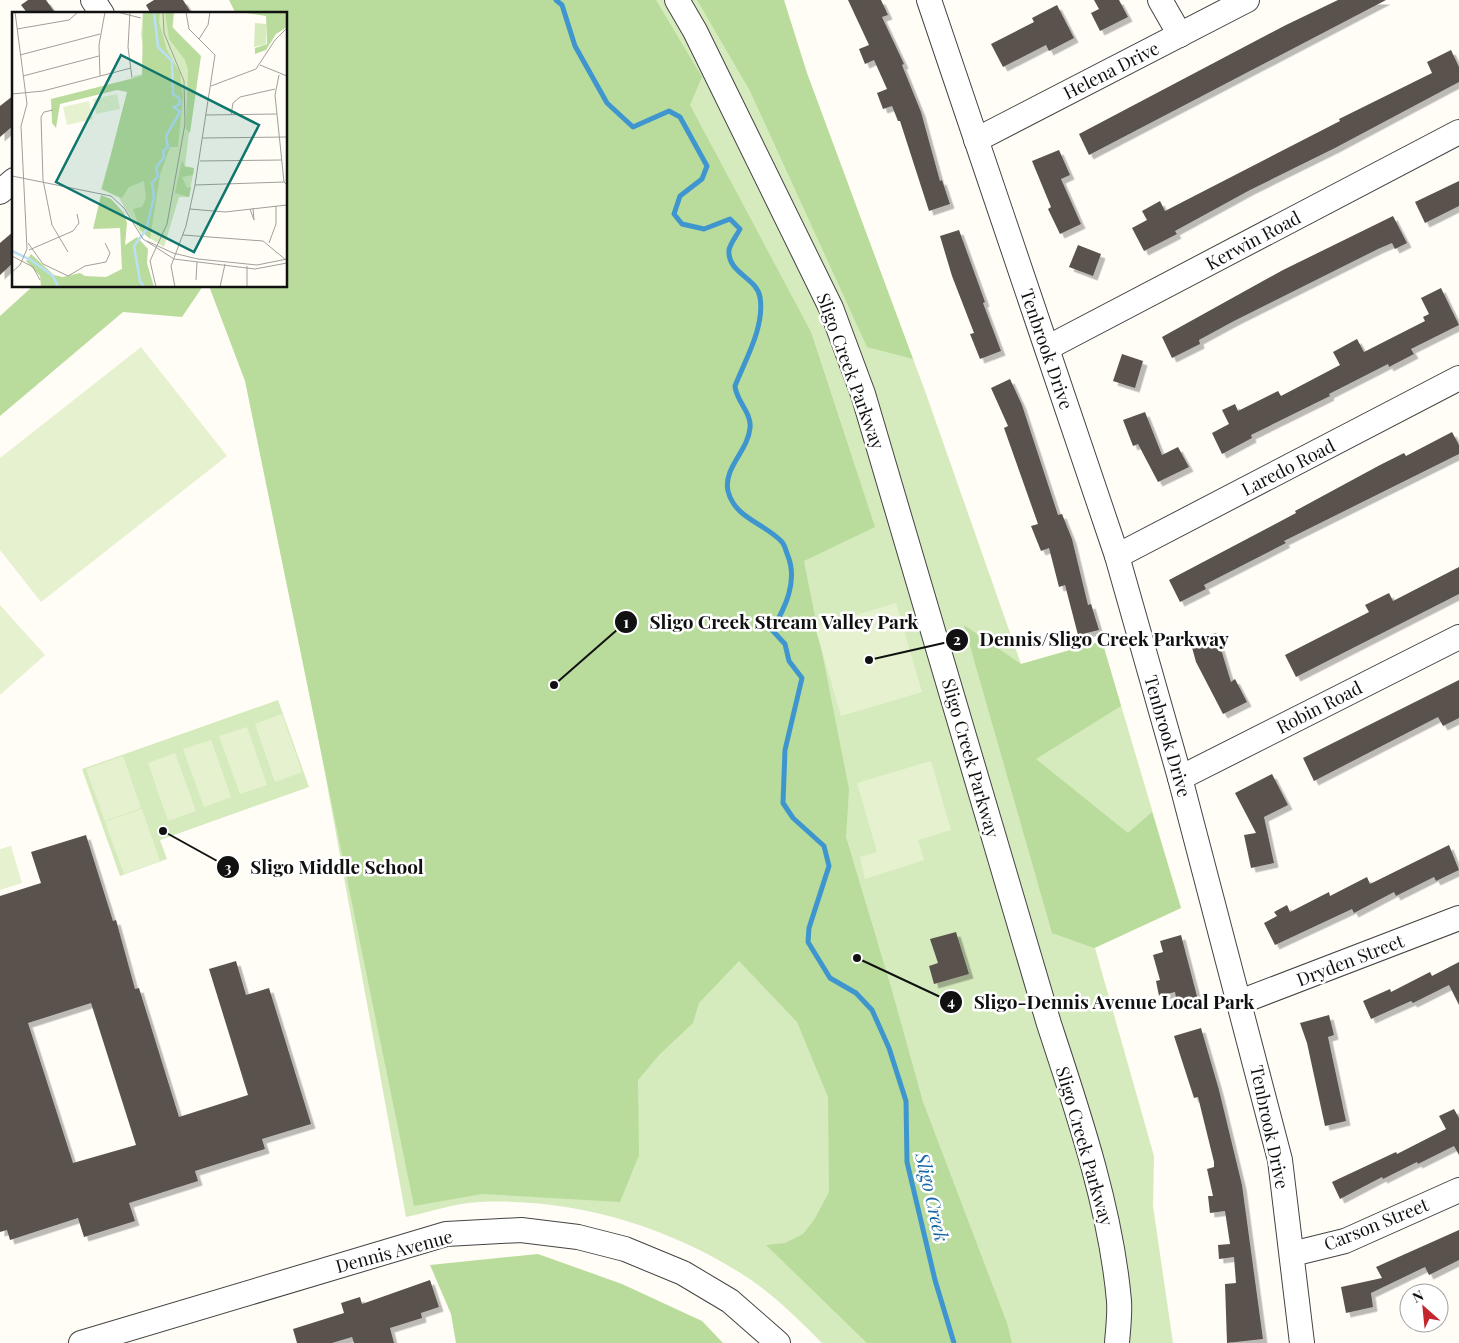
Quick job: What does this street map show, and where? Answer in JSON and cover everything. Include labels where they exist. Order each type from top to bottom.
[{"type":"street","points":[[93,0],[101,12]]},
{"type":"street","name":"Sligo Creek Parkway","points":[[677,0],[698,35],[831,308],[863,394],[1049,1024],[1067,1077],[1109,1227],[1119,1303],[1117,1343]]},
{"type":"street","name":"Tenbrook Drive","points":[[929,0],[1117,556],[1180,778],[1280,1160],[1302,1343]]},
{"type":"street","points":[[1160,0],[1180,35]]},
{"type":"street","name":"Helena Drive","points":[[976,140],[1247,0]]},
{"type":"street","name":"Kerwin Road","points":[[1047,348],[1459,132]]},
{"type":"street","points":[[0,192],[12,182]]},
{"type":"street","name":"Laredo Road","points":[[1117,556],[1459,378]]},
{"type":"street","name":"Robin Road","points":[[1180,778],[1459,637]]},
{"type":"street","name":"Dryden Street","points":[[1240,1002],[1459,918]]},
{"type":"street","name":"Carson Street","points":[[1292,1254],[1345,1241],[1459,1190]]},
{"type":"street","name":"Dennis Avenue","points":[[81,1343],[446,1234],[521,1230],[578,1237],[625,1249],[683,1273],[730,1302],[778,1343]]},
{"type":"green space","points":[[229,0],[656,0],[702,77],[690,105],[811,332],[875,527],[804,561],[849,789],[846,837],[923,1102],[1007,1323],[1012,1343],[867,1343],[766,1245],[785,1243],[803,1234],[814,1220],[829,1192],[828,1097],[797,1022],[739,961],[699,1003],[693,1023],[660,1054],[638,1080],[639,1155],[620,1202],[482,1194],[414,1206],[245,381],[210,288],[288,288],[288,12],[235,12]]},
{"type":"green space","points":[[274,0],[779,0],[925,391],[1021,664],[1102,641],[1181,908],[1095,948],[1154,1156],[1153,1206],[1173,1343],[822,1343],[794,1315],[742,1274],[682,1242],[617,1218],[583,1210],[515,1202],[471,1203],[406,1217],[236,288],[288,288],[288,12],[284,12]]},
{"type":"green space","points":[[697,0],[784,0],[807,73],[913,359],[867,347],[750,91]]},
{"type":"green space","points":[[31,288],[202,288],[182,317],[123,312],[0,416],[0,316]]},
{"type":"green space","points":[[141,347],[227,456],[41,602],[0,550],[0,458]]},
{"type":"green space","points":[[896,603],[922,692],[841,716],[815,627]]},
{"type":"green space","points":[[0,605],[45,655],[0,695]]},
{"type":"green space","points":[[964,625],[1021,664],[1102,641],[1121,706],[1036,759],[1128,833],[1152,812],[1181,908],[1094,948],[1052,933]]},
{"type":"green space","points":[[278,700],[309,787],[160,840],[167,859],[120,876],[82,769]]},
{"type":"green space","points":[[282,714],[302,772],[275,782],[255,724]]},
{"type":"green space","points":[[247,727],[267,785],[240,794],[219,736]]},
{"type":"green space","points":[[211,740],[231,797],[204,807],[183,749]]},
{"type":"green space","points":[[175,753],[196,811],[168,821],[148,763]]},
{"type":"green space","points":[[123,756],[141,808],[105,821],[86,769]]},
{"type":"green space","points":[[931,761],[951,830],[918,840],[924,860],[865,879],[860,857],[877,852],[857,783]]},
{"type":"green space","points":[[142,809],[160,861],[124,874],[105,822]]},
{"type":"green space","points":[[11,846],[22,883],[0,890],[0,849]]},
{"type":"green space","points":[[538,1254],[622,1284],[702,1321],[723,1343],[456,1343],[451,1314],[430,1265]]},
{"type":"building","points":[[28,0],[46,0],[55,12],[26,12],[21,5]]},
{"type":"building","points":[[154,0],[183,0],[191,12],[150,12],[146,5]]},
{"type":"building","points":[[848,0],[881,0],[888,15],[882,17],[904,64],[902,65],[921,112],[940,181],[942,180],[950,204],[929,211],[900,121],[898,121],[892,106],[883,109],[877,93],[887,89],[874,60],[865,64],[859,49],[869,45]]},
{"type":"building","points":[[1094,0],[1119,0],[1128,17],[1100,31],[1091,13],[1099,9]]},
{"type":"building","points":[[1338,0],[1386,0],[1089,155],[1079,134],[1286,25]]},
{"type":"building","points":[[1057,5],[1074,38],[1049,51],[1046,45],[1003,67],[991,44],[1034,22],[1032,18]]},
{"type":"building","points":[[1451,50],[1459,67],[1459,82],[1335,148],[1250,190],[1175,231],[1177,234],[1144,251],[1132,228],[1147,220],[1142,211],[1160,201],[1165,211],[1340,121],[1339,119],[1432,73],[1427,62]]},
{"type":"building","points":[[12,97],[12,127],[0,137],[0,106]]},
{"type":"building","points":[[1059,150],[1070,175],[1061,179],[1081,224],[1060,234],[1048,209],[1051,207],[1032,161]]},
{"type":"building","points":[[1459,181],[1459,206],[1425,223],[1415,202]]},
{"type":"building","points":[[1393,216],[1407,243],[1395,249],[1392,243],[1378,249],[1234,321],[1199,340],[1200,344],[1172,358],[1162,337],[1283,270]]},
{"type":"building","points":[[959,230],[1001,351],[980,359],[970,334],[974,333],[952,276],[940,236]]},
{"type":"building","points":[[12,233],[12,264],[0,275],[0,243]]},
{"type":"building","points":[[1078,245],[1101,254],[1093,276],[1069,267]]},
{"type":"building","points":[[1441,288],[1459,325],[1411,349],[1414,354],[1389,367],[1388,364],[1329,394],[1330,396],[1251,435],[1252,438],[1222,454],[1212,433],[1229,424],[1222,410],[1235,404],[1238,411],[1278,391],[1281,396],[1340,365],[1333,352],[1357,339],[1364,352],[1425,321],[1423,317],[1429,314],[1421,298]]},
{"type":"building","points":[[1122,354],[1143,361],[1135,388],[1113,381]]},
{"type":"building","points":[[1010,379],[1022,405],[1058,515],[1062,514],[1072,539],[1088,605],[1091,604],[1099,630],[1078,635],[1065,585],[1059,587],[1049,548],[1041,551],[1031,526],[1038,524],[1004,428],[1008,426],[991,388]]},
{"type":"building","points":[[1145,412],[1162,455],[1178,447],[1189,467],[1158,482],[1138,444],[1133,446],[1123,420]]},
{"type":"building","points":[[1452,432],[1459,445],[1459,454],[1284,541],[1286,543],[1204,585],[1206,589],[1180,602],[1169,580],[1296,513],[1295,511],[1380,465],[1404,453],[1406,456]]},
{"type":"building","points":[[1459,567],[1459,594],[1296,677],[1285,655],[1369,612],[1365,605],[1389,593],[1393,601]]},
{"type":"building","points":[[1216,633],[1231,682],[1235,679],[1247,702],[1223,714],[1196,662],[1190,640]]},
{"type":"building","points":[[1459,680],[1459,718],[1443,726],[1438,717],[1314,781],[1303,758]]},
{"type":"building","points":[[1272,774],[1288,805],[1264,817],[1274,863],[1251,868],[1244,835],[1256,833],[1235,793]]},
{"type":"building","points":[[86,835],[113,921],[116,920],[135,989],[139,988],[179,1117],[248,1095],[209,969],[236,961],[246,995],[269,988],[311,1124],[262,1139],[265,1149],[195,1171],[198,1181],[129,1203],[135,1221],[84,1237],[78,1218],[10,1240],[7,1230],[0,1232],[0,896],[41,883],[31,852]],"holes":[[[91,1003],[136,1145],[73,1163],[28,1023]]]},
{"type":"building","points":[[1449,845],[1459,870],[1436,881],[1434,877],[1396,896],[1394,892],[1354,913],[1352,909],[1275,945],[1264,923],[1277,916],[1274,912],[1287,905],[1290,912],[1329,892],[1330,896],[1367,877],[1370,884]]},
{"type":"building","points":[[956,932],[969,974],[934,984],[929,966],[938,963],[930,939]]},
{"type":"building","points":[[1181,935],[1198,1000],[1177,1004],[1175,992],[1159,996],[1156,981],[1160,980],[1153,955],[1163,952],[1160,941]]},
{"type":"building","points":[[1459,962],[1459,1005],[1449,985],[1413,1003],[1411,1001],[1371,1019],[1363,1001],[1390,989],[1391,992],[1430,972],[1432,976]]},
{"type":"building","points":[[1329,1015],[1334,1035],[1328,1037],[1346,1121],[1325,1126],[1307,1043],[1300,1023]]},
{"type":"building","points":[[1201,1028],[1219,1090],[1242,1185],[1263,1339],[1227,1343],[1225,1284],[1236,1283],[1234,1257],[1219,1259],[1218,1245],[1230,1244],[1225,1211],[1210,1213],[1208,1196],[1213,1196],[1207,1169],[1214,1167],[1214,1162],[1198,1097],[1194,1098],[1174,1036]]},
{"type":"building","points":[[1454,1109],[1459,1118],[1459,1155],[1454,1146],[1418,1164],[1417,1162],[1383,1179],[1382,1177],[1340,1199],[1332,1182],[1396,1152],[1397,1154],[1446,1129],[1439,1116]]},
{"type":"building","points":[[1459,1230],[1459,1260],[1429,1275],[1425,1267],[1371,1293],[1373,1307],[1346,1313],[1341,1287],[1382,1278],[1376,1267]]},
{"type":"building","points":[[430,1280],[439,1307],[421,1313],[422,1318],[390,1328],[394,1343],[354,1343],[352,1337],[332,1343],[297,1343],[293,1329],[344,1313],[341,1303],[360,1297],[362,1304]]},
{"type":"waterway","name":"Sligo Creek","points":[[556,0],[562,5],[575,46],[607,103],[633,127],[669,111],[680,117],[707,166],[702,179],[680,196],[674,214],[682,224],[704,229],[730,219],[740,229],[729,250],[730,258],[737,270],[758,290],[761,308],[757,331],[735,386],[738,397],[749,417],[750,428],[745,444],[732,467],[727,483],[728,491],[737,508],[782,542],[791,566],[792,575],[789,594],[772,630],[785,644],[789,661],[802,678],[785,750],[783,803],[793,818],[824,846],[829,866],[809,928],[808,942],[830,978],[856,993],[872,1010],[889,1048],[906,1101],[907,1162],[935,1280],[954,1343]]},
{"type":"place","name":"Dennis/Sligo Creek Parkway","points":[[869,660]]},
{"type":"place","name":"Sligo Creek Stream Valley Park","points":[[554,685]]},
{"type":"place","name":"Sligo Middle School","points":[[163,831]]},
{"type":"place","name":"Sligo-Dennis Avenue Local Park","points":[[857,958]]}]
